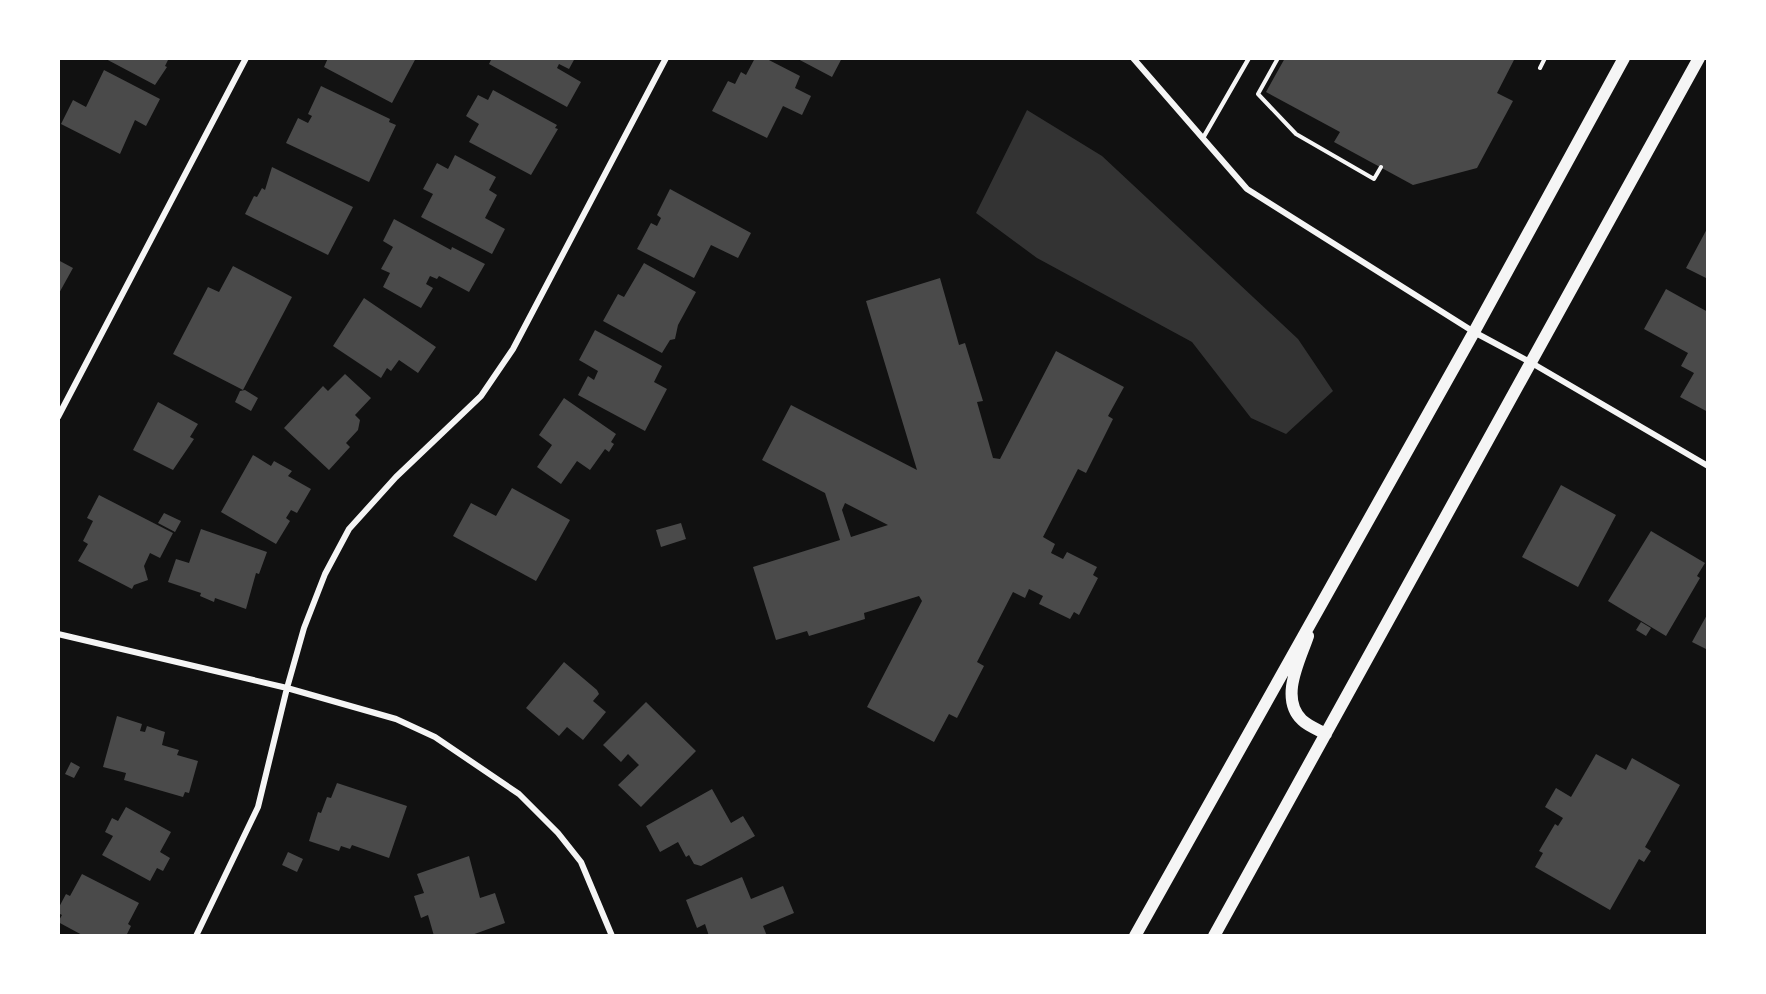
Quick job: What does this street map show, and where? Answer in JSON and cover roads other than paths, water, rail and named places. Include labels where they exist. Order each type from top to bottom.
[{"type":"main road","points":[[1135,936],[1318,606],[1474,332],[1624,58]]},
{"type":"main road","points":[[1214,936],[1699,58]]},
{"type":"main road","points":[[1318,606],[1291,687],[1294,708],[1302,720],[1326,734]]},
{"type":"street","points":[[58,417],[246,58]]},
{"type":"street","points":[[196,936],[258,807],[304,628],[325,574],[349,529],[396,477],[481,396],[513,349],[666,58]]},
{"type":"street","points":[[1133,58],[1247,189],[1474,332],[1707,465]]},
{"type":"street","points":[[58,634],[287,688],[396,719],[435,737],[519,794],[558,833],[581,862],[612,936]]},
{"type":"lane","points":[[1203,138],[1249,58]]}]
